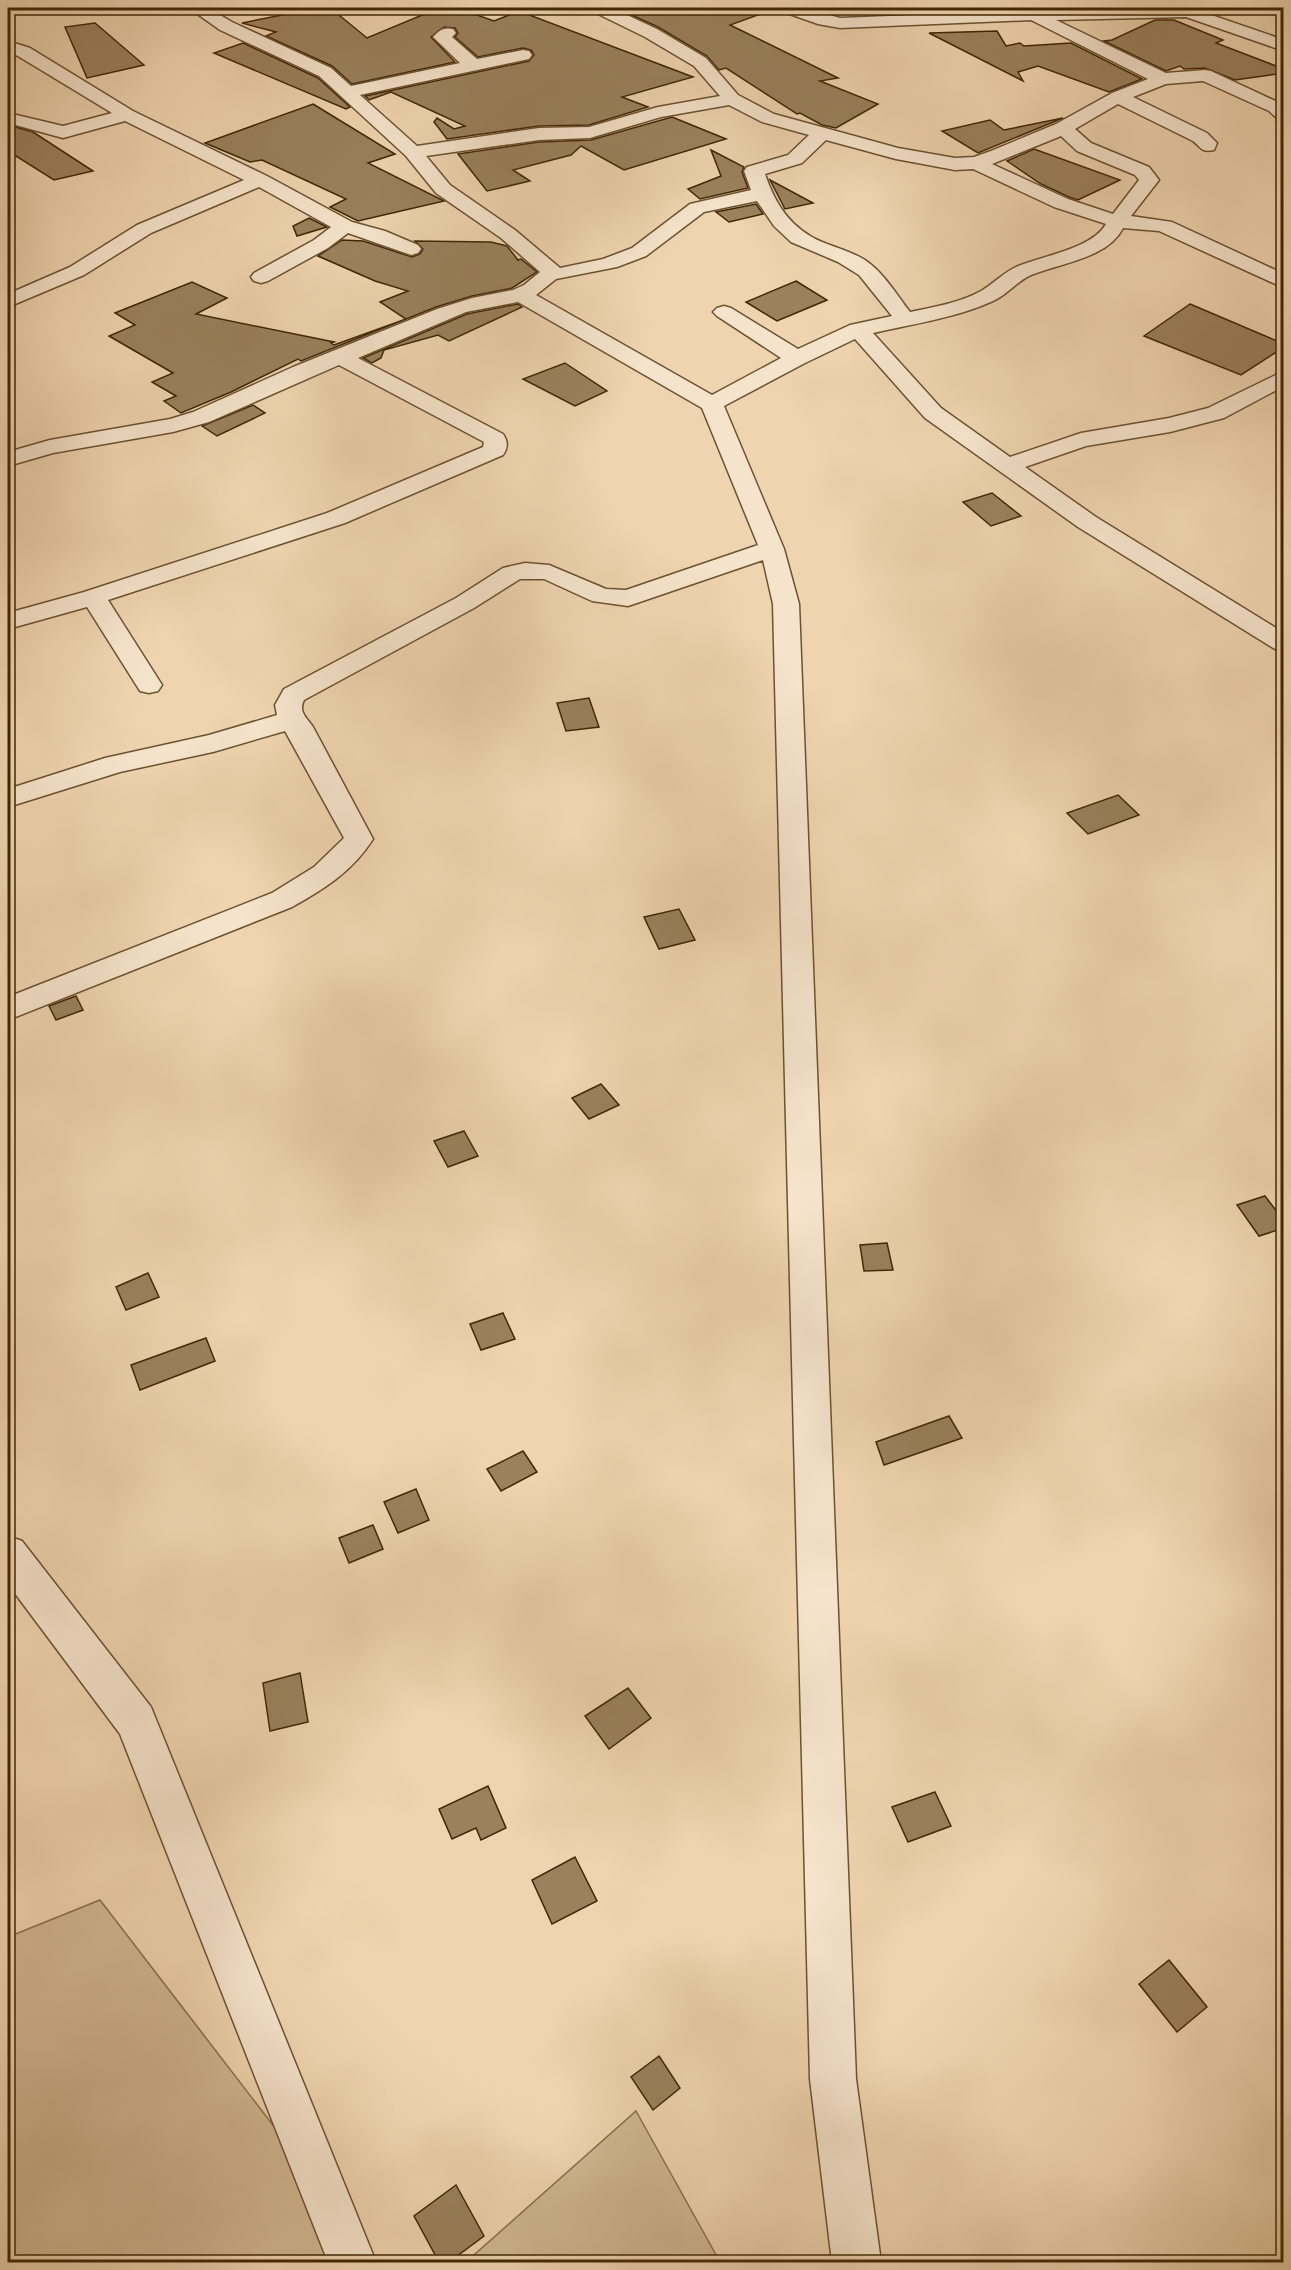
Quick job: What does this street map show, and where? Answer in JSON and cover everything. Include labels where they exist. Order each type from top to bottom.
[{"type":"street","points":[[196,8],[226,26],[325,72],[413,152],[443,189],[508,234],[552,272],[559,274],[614,262],[639,252],[689,212],[733,199],[762,194]]},
{"type":"street","points":[[600,8],[651,33],[700,62],[732,99],[768,118],[896,153],[956,164],[976,163],[1063,128],[1118,97],[1163,79],[1205,75],[1275,107],[1284,115]]},
{"type":"street","points":[[790,8],[840,23],[975,16],[1182,10],[1284,45]]},
{"type":"street","points":[[951,8],[975,16]]},
{"type":"street","points":[[1034,15],[1163,79]]},
{"type":"street","points":[[447,33],[442,37],[473,65]]},
{"type":"street","points":[[8,46],[24,52],[128,115],[260,180],[345,226],[378,235],[411,249]]},
{"type":"street","points":[[347,92],[524,55]]},
{"type":"street","points":[[1118,97],[1200,137],[1208,143],[1207,146]]},
{"type":"street","points":[[413,152],[539,134],[590,132],[658,112],[732,99]]},
{"type":"street","points":[[8,118],[63,132],[128,115]]},
{"type":"street","points":[[712,404],[797,358],[858,330],[904,318],[958,308],[989,295],[1020,272],[1090,248],[1109,236],[1117,221],[1149,180],[1142,171],[1084,147],[1063,128]]},
{"type":"street","points":[[821,134],[795,159],[754,171],[762,194],[777,217],[801,239],[832,250],[867,271],[904,318]]},
{"type":"street","points":[[976,163],[1047,197],[1083,211],[1117,221],[1151,222],[1165,226],[1284,282]]},
{"type":"street","points":[[8,301],[77,271],[144,229],[260,180]]},
{"type":"street","points":[[261,277],[321,244],[345,226]]},
{"type":"street","points":[[8,459],[50,447],[173,425],[201,417],[301,372],[459,309],[520,295],[542,285],[552,272]]},
{"type":"street","points":[[520,295],[712,404],[772,549],[786,604],[833,2079],[857,2262]]},
{"type":"street","points":[[724,312],[797,358]]},
{"type":"street","points":[[858,330],[933,413],[1087,522],[1284,644]]},
{"type":"street","points":[[8,621],[93,597],[336,518],[495,450],[495,439],[351,363],[346,360],[347,355]]},
{"type":"street","points":[[1007,466],[1081,440],[1216,413],[1284,377]]},
{"type":"street","points":[[292,723],[288,705],[292,695],[465,603],[512,573],[525,570],[549,572],[601,596],[628,598],[772,549]]},
{"type":"street","points":[[93,597],[149,685]]},
{"type":"street","points":[[8,798],[115,764],[213,743],[283,722],[292,723],[299,727],[359,839],[351,852],[323,877],[282,900],[8,1009]]},
{"type":"street","points":[[8,1554],[136,1721],[352,2262]]},
{"type":"shaded area","points":[[100,1900],[378,2262],[8,2262],[8,1937]]},
{"type":"shaded area","points":[[636,2111],[720,2262],[466,2262]]},
{"type":"building","points":[[317,8],[323,13],[334,11],[367,38],[439,8],[457,8],[494,21],[519,11],[693,77],[622,97],[648,107],[589,125],[539,126],[447,139],[434,122],[437,118],[454,129],[465,126],[391,92],[369,100],[365,96],[529,61],[534,55],[531,50],[523,48],[478,57],[455,37],[458,33],[455,28],[444,27],[431,37],[455,62],[352,84],[332,66],[266,36],[276,32],[242,23]]},
{"type":"building","points":[[616,8],[768,8],[769,11],[730,25],[838,78],[820,81],[878,104],[836,128],[822,125],[800,113],[797,114],[726,68],[719,70],[707,56],[658,27]]},
{"type":"building","points":[[1155,20],[1174,20],[1223,40],[1216,43],[1284,69],[1284,73],[1235,80],[1205,68],[1184,69],[1180,66],[1166,71],[1104,41],[1112,40]]},
{"type":"building","points":[[95,23],[144,65],[87,78],[65,27]]},
{"type":"building","points":[[997,31],[1006,46],[1020,43],[1024,46],[1071,43],[1142,79],[1109,92],[1038,66],[1018,72],[1023,81],[929,33]]},
{"type":"building","points":[[243,43],[318,78],[350,107],[346,109],[214,53]]},
{"type":"building","points":[[313,104],[395,154],[368,163],[444,201],[358,221],[330,207],[346,199],[262,160],[250,162],[205,143]]},
{"type":"building","points":[[672,117],[726,139],[624,170],[581,146],[571,155],[513,170],[530,181],[487,191],[458,154],[539,142],[591,140]]},
{"type":"building","points":[[1063,118],[978,153],[942,131],[990,120],[1004,130]]},
{"type":"building","points":[[8,125],[33,132],[93,171],[54,180],[8,151]]},
{"type":"building","points":[[1034,149],[1120,180],[1078,200],[1069,197],[1041,184],[1007,161]]},
{"type":"building","points":[[711,150],[744,167],[742,172],[748,188],[700,199],[688,189],[721,176]]},
{"type":"building","points":[[770,180],[813,203],[785,209]]},
{"type":"building","points":[[756,204],[763,214],[729,222],[716,212]]},
{"type":"building","points":[[309,218],[327,227],[297,236],[293,226]]},
{"type":"building","points":[[342,240],[363,241],[412,257],[420,254],[423,249],[415,241],[491,242],[507,246],[518,260],[521,259],[537,272],[512,288],[472,296],[406,319],[380,302],[408,291],[375,281],[318,256]]},
{"type":"building","points":[[796,281],[827,300],[777,321],[746,302]]},
{"type":"building","points":[[192,282],[227,298],[196,314],[334,342],[331,343],[334,345],[406,319],[301,361],[298,359],[231,392],[181,413],[164,401],[176,396],[152,382],[173,373],[109,336],[135,325],[115,313]]},
{"type":"building","points":[[518,304],[522,307],[449,341],[438,335],[384,350],[381,358],[372,363],[363,358],[467,314]]},
{"type":"building","points":[[1190,304],[1284,344],[1284,347],[1241,375],[1144,336]]},
{"type":"building","points":[[565,363],[607,391],[575,406],[523,379]]},
{"type":"building","points":[[253,405],[265,413],[217,436],[202,426]]},
{"type":"building","points":[[992,493],[1021,516],[991,526],[963,502]]},
{"type":"building","points":[[589,698],[599,727],[566,731],[557,703]]},
{"type":"building","points":[[1118,795],[1139,815],[1088,834],[1067,813]]},
{"type":"building","points":[[679,909],[695,940],[659,949],[644,917]]},
{"type":"building","points":[[76,996],[83,1010],[56,1020],[49,1006]]},
{"type":"building","points":[[601,1084],[619,1105],[589,1119],[572,1098]]},
{"type":"building","points":[[464,1131],[478,1156],[448,1167],[434,1141]]},
{"type":"building","points":[[1265,1196],[1284,1221],[1284,1228],[1259,1236],[1237,1205]]},
{"type":"building","points":[[887,1243],[893,1270],[864,1271],[860,1245]]},
{"type":"building","points":[[148,1273],[159,1297],[126,1310],[116,1287]]},
{"type":"building","points":[[503,1313],[515,1339],[481,1350],[470,1324]]},
{"type":"building","points":[[206,1338],[215,1361],[140,1390],[131,1365]]},
{"type":"building","points":[[949,1416],[962,1438],[884,1465],[876,1442]]},
{"type":"building","points":[[523,1451],[537,1472],[501,1491],[487,1469]]},
{"type":"building","points":[[416,1489],[429,1520],[398,1533],[384,1502]]},
{"type":"building","points":[[373,1525],[383,1549],[349,1563],[339,1538]]},
{"type":"building","points":[[300,1673],[308,1722],[270,1731],[263,1683]]},
{"type":"building","points":[[628,1688],[651,1718],[609,1749],[585,1716]]},
{"type":"building","points":[[488,1786],[506,1828],[481,1840],[476,1828],[452,1839],[439,1809]]},
{"type":"building","points":[[935,1792],[951,1826],[908,1842],[892,1807]]},
{"type":"building","points":[[575,1857],[597,1901],[552,1924],[532,1880]]},
{"type":"building","points":[[1169,1960],[1207,2007],[1177,2032],[1139,1984]]},
{"type":"building","points":[[659,2056],[680,2088],[653,2110],[631,2077]]},
{"type":"building","points":[[456,2185],[484,2236],[449,2262],[439,2262],[414,2216]]}]
